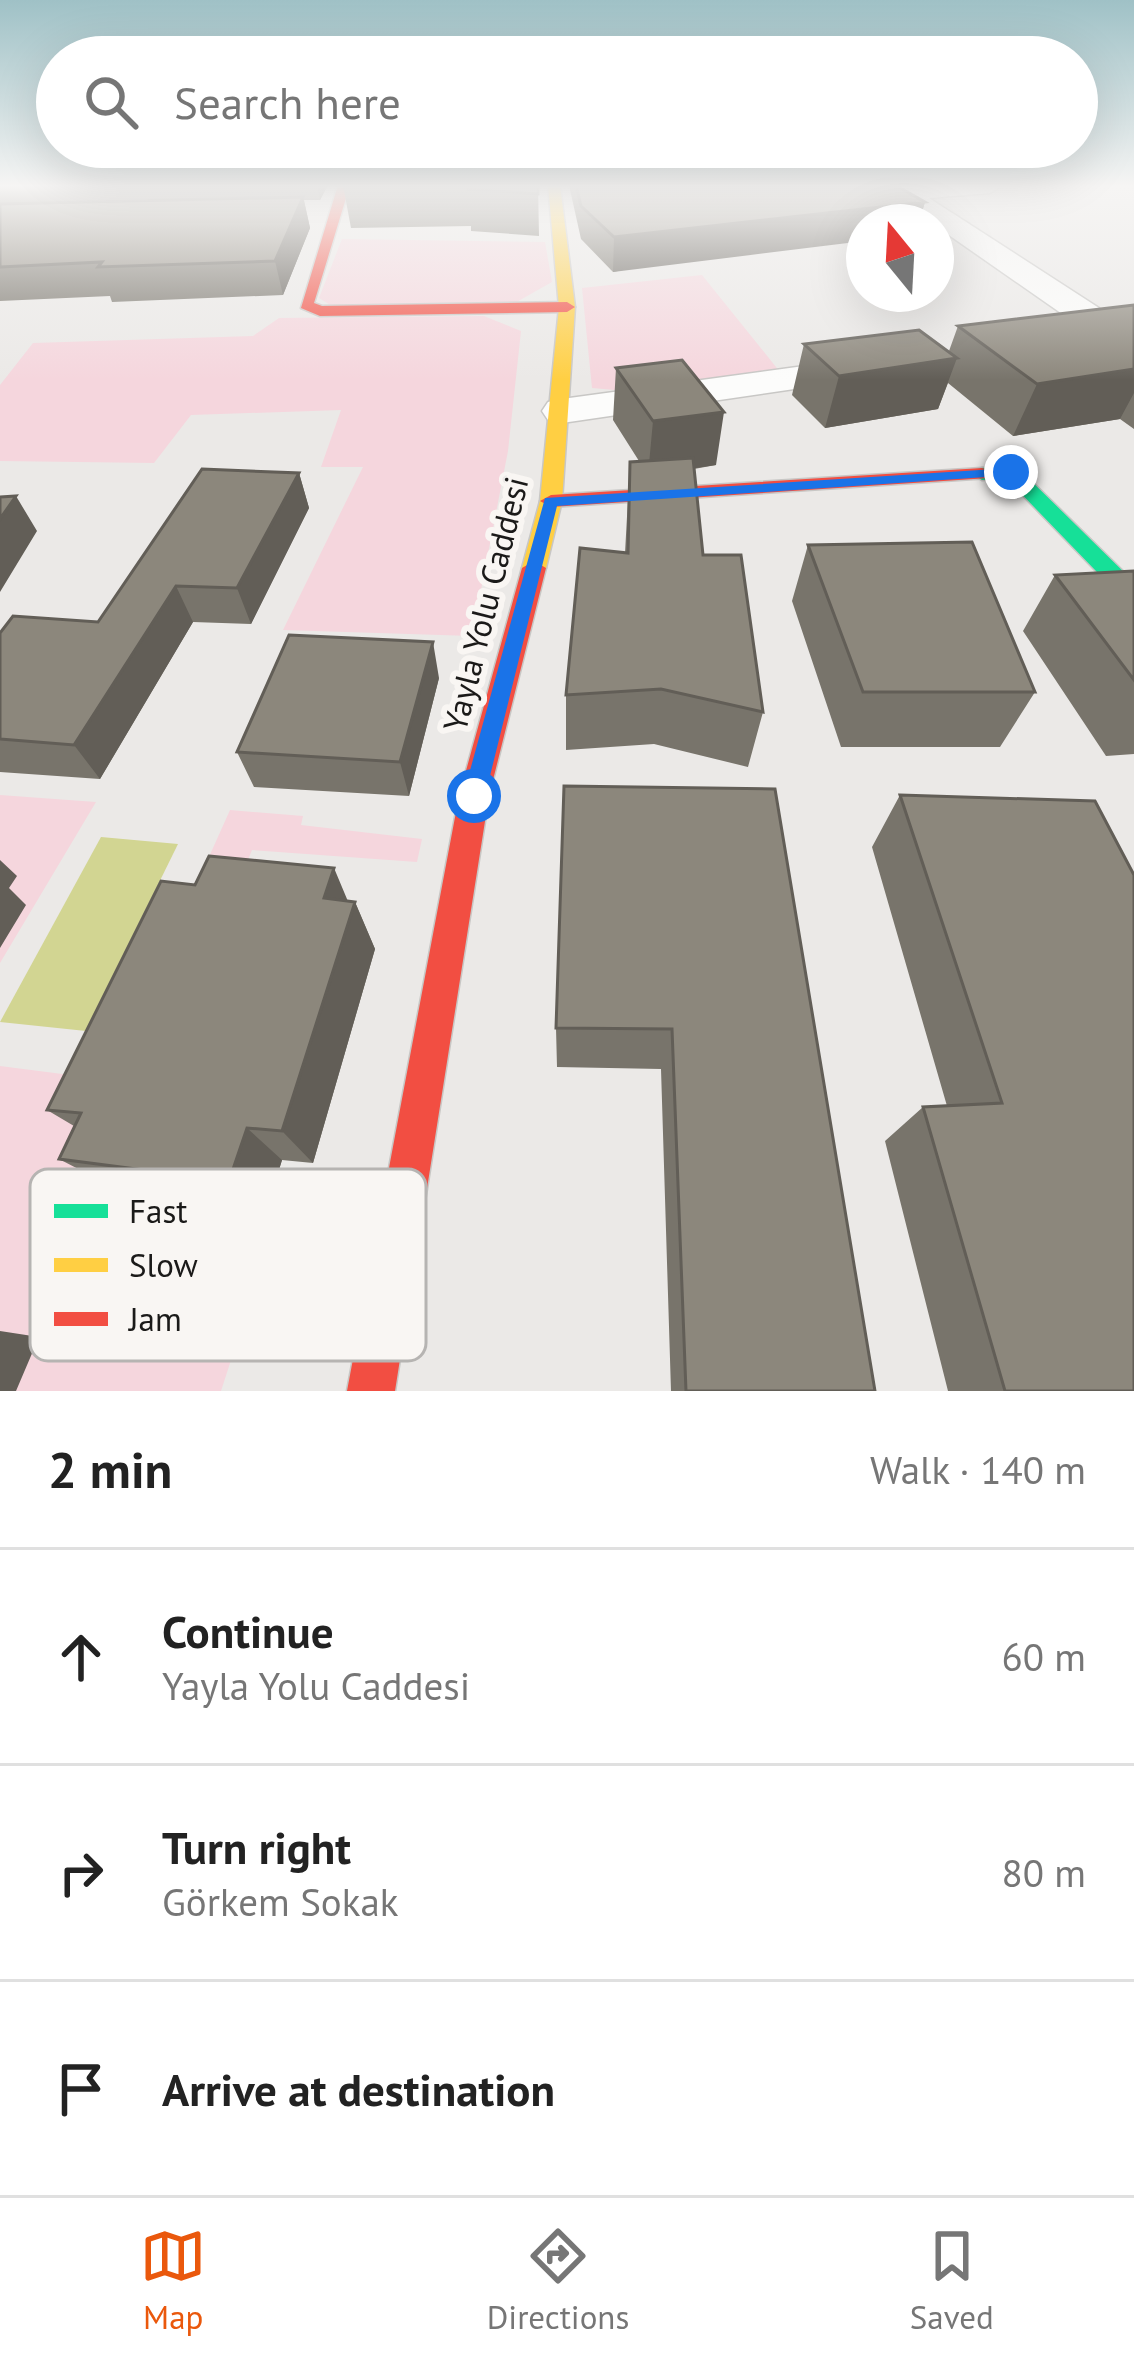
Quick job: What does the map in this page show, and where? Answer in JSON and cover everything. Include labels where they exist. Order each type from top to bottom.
[{"type":"street","points":[[324,250],[306,305],[320,311],[567,308]]},
{"type":"street","name":"Yayla Yolu Caddesi","points":[[409,1169],[474,796],[550,502],[562,411],[567,308],[561,250]]},
{"type":"street","points":[[989,250],[1088,315],[1098,328],[1043,345]]},
{"type":"street","points":[[562,411],[914,362]]},
{"type":"street","points":[[550,502],[1011,472],[1134,596]]},
{"type":"street","name":"Yayla Yolu Caddesi","points":[[370,1391],[375,1361]]},
{"type":"shaded area","points":[[338,250],[546,250],[552,282],[513,304],[332,306],[319,298]]},
{"type":"shaded area","points":[[702,275],[780,372],[626,391],[592,388],[582,288]]},
{"type":"shaded area","points":[[484,316],[521,331],[508,451],[472,636],[283,630],[363,467],[321,467],[341,410],[191,415],[154,463],[0,461],[0,385],[33,343],[253,336],[279,318]]},
{"type":"shaded area","points":[[0,795],[96,802],[0,963]]},
{"type":"shaded area","points":[[230,810],[303,816],[301,825],[422,839],[417,862],[252,850],[120,1169],[30,1169],[30,1361],[231,1361],[221,1391],[0,1391],[0,1066],[109,1080]]},
{"type":"shaded area","points":[[101,837],[178,844],[86,1031],[0,1022]]},
{"type":"building","points":[[0,250],[280,250],[275,261],[0,267]]},
{"type":"building","points":[[1134,305],[1134,369],[1037,384],[958,326]]},
{"type":"building","points":[[919,330],[957,358],[839,376],[804,344]]},
{"type":"building","points":[[682,360],[724,412],[653,421],[616,368]]},
{"type":"building","points":[[693,458],[703,555],[741,555],[763,712],[661,689],[566,695],[580,548],[628,553],[630,462]]},
{"type":"building","points":[[202,469],[299,473],[237,588],[176,586],[74,745],[0,739],[0,633],[13,616],[98,622]]},
{"type":"building","points":[[16,496],[0,519],[0,497]]},
{"type":"building","points":[[972,542],[1035,692],[863,692],[808,545]]},
{"type":"building","points":[[1134,571],[1134,680],[1055,575]]},
{"type":"building","points":[[289,635],[433,642],[400,762],[237,752]]},
{"type":"building","points":[[564,786],[775,789],[875,1391],[686,1391],[672,1029],[556,1028]]},
{"type":"building","points":[[900,795],[1095,801],[1134,875],[1134,1391],[1005,1391],[923,1107],[1002,1103]]},
{"type":"building","points":[[209,856],[334,868],[324,898],[355,902],[282,1131],[247,1128],[233,1169],[136,1169],[59,1159],[81,1113],[47,1110],[161,881],[195,885]]},
{"type":"traffic: fast","points":[[982,474],[1011,472],[1134,596]]},
{"type":"traffic: slow","points":[[534,568],[551,501],[567,307],[561,250]]},
{"type":"traffic: jam","points":[[323,250],[306,305],[320,311],[567,307]]},
{"type":"traffic: jam","points":[[551,501],[982,474]]},
{"type":"traffic: jam","points":[[409,1169],[474,796],[534,568]]},
{"type":"traffic: jam","points":[[371,1391],[376,1361]]},
{"type":"route","points":[[474,796],[550,502],[1011,472]]}]
